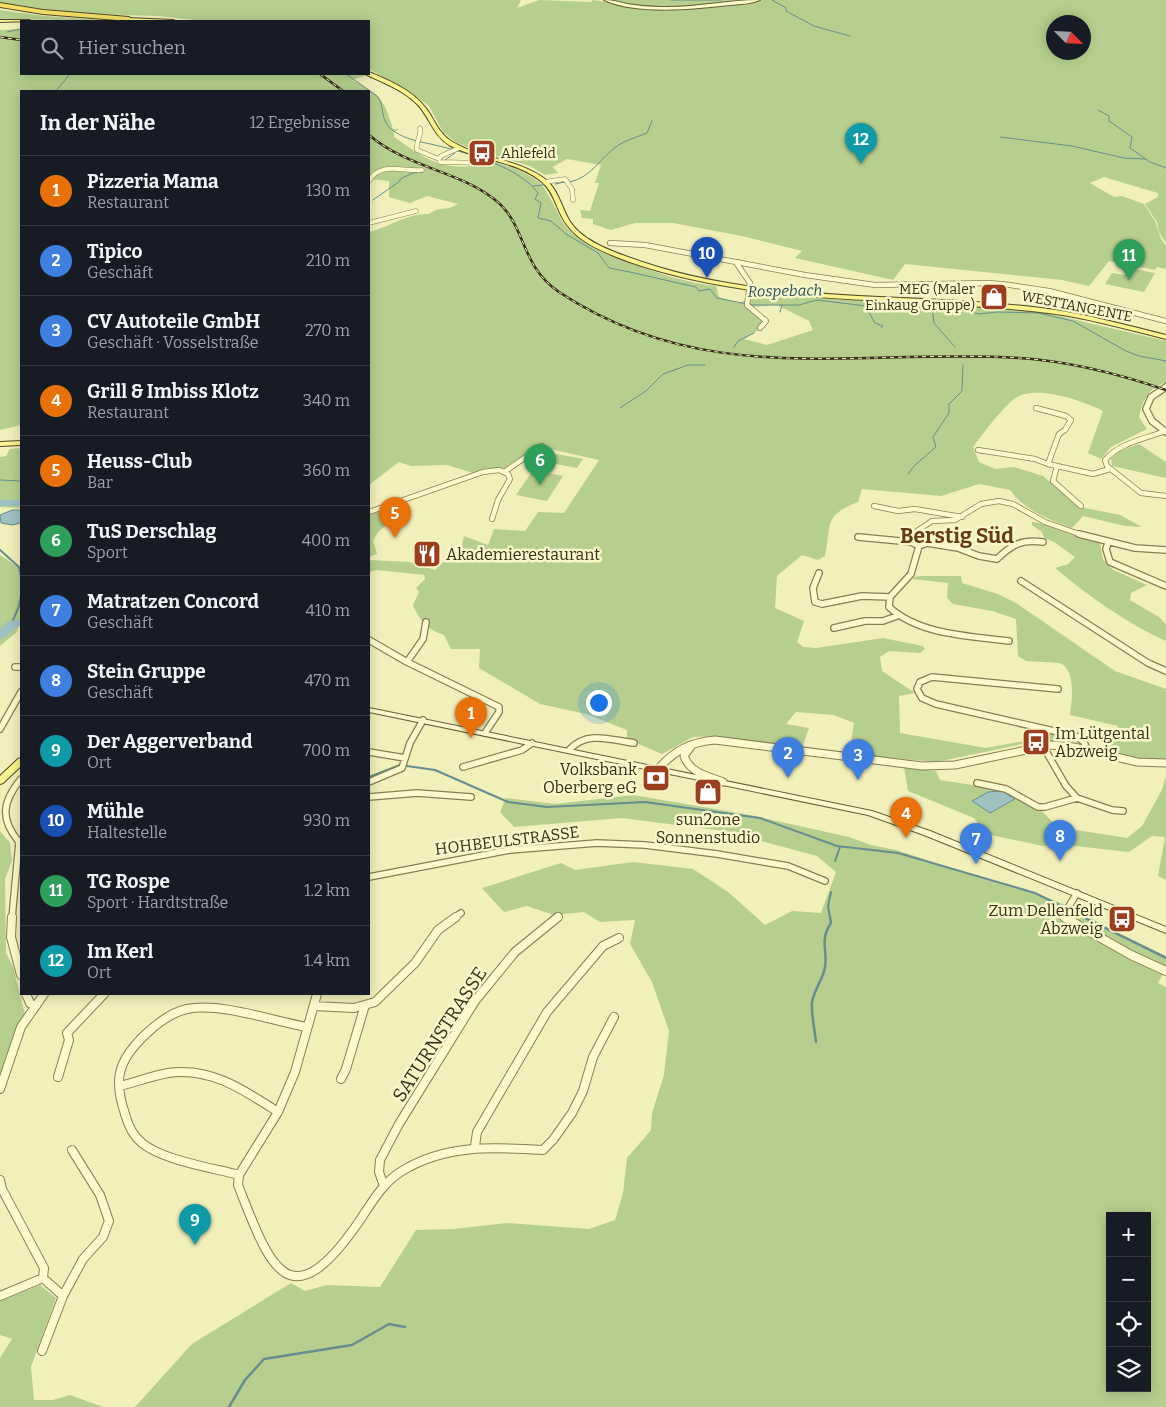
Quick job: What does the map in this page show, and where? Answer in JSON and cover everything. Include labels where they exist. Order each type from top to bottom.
[{"type":"highway","points":[[0,6],[128,20]]},
{"type":"main road","points":[[606,0],[663,9],[758,0]]},
{"type":"main road","points":[[128,20],[150,20]]},
{"type":"main road","points":[[0,21],[20,21]]},
{"type":"main road","name":"WESTTANGENTE","points":[[370,75],[413,98],[424,110],[441,137],[457,149],[522,168],[545,182],[553,191],[571,227],[600,247],[652,267],[709,281],[749,288],[1042,310],[1083,317],[1166,337]]},
{"type":"main road","points":[[0,444],[20,443]]},
{"type":"main road","points":[[370,710],[659,768],[884,817],[1166,930]]},
{"type":"main road","points":[[1,777],[20,762]]},
{"type":"street","points":[[420,128],[422,133],[417,150],[439,161],[485,163]]},
{"type":"street","points":[[434,164],[447,153],[457,149]]},
{"type":"street","points":[[370,179],[374,172],[384,169],[411,172],[422,170]]},
{"type":"street","points":[[545,182],[565,179],[572,189],[573,200]]},
{"type":"street","points":[[370,223],[416,211]]},
{"type":"street","points":[[610,243],[645,245],[805,275],[885,285],[989,283],[1010,285],[1049,291],[1131,314],[1166,321]]},
{"type":"street","points":[[738,262],[737,264],[750,283],[746,304],[764,318],[766,322],[760,328]]},
{"type":"street","points":[[1166,387],[1152,395],[1147,403],[1146,411],[1150,420],[1166,432]]},
{"type":"street","points":[[1036,408],[1066,416],[1071,420],[1065,430],[1059,434],[1048,464]]},
{"type":"street","points":[[1166,432],[1115,450],[1105,460],[1110,469],[1141,494],[1166,496]]},
{"type":"street","points":[[504,472],[542,446]]},
{"type":"street","points":[[978,450],[1020,456],[1093,474],[1110,469]]},
{"type":"street","points":[[528,457],[535,456]]},
{"type":"street","points":[[1058,466],[1053,482],[1082,506]]},
{"type":"street","points":[[370,512],[483,472],[496,470],[510,476],[510,481],[498,500],[492,519]]},
{"type":"street","points":[[916,537],[917,531],[925,524],[962,517],[988,502],[1013,504],[1045,522],[1108,543],[1139,549],[1166,550]]},
{"type":"street","points":[[874,506],[898,511],[915,509],[962,517]]},
{"type":"street","points":[[858,537],[912,542],[919,546]]},
{"type":"street","points":[[912,542],[911,540],[916,537],[924,538],[927,543]]},
{"type":"street","points":[[919,546],[927,543],[958,548],[979,556],[997,559],[1006,550],[1027,540],[1043,542]]},
{"type":"street","points":[[1108,543],[1106,549],[1110,562],[1166,586]]},
{"type":"street","points":[[919,546],[911,574],[890,597],[889,608],[897,616],[907,621],[950,632],[1009,641]]},
{"type":"street","points":[[819,574],[813,583],[811,594],[815,602],[822,604],[862,596],[890,597]]},
{"type":"street","points":[[1021,581],[1140,658],[1158,669],[1166,670]]},
{"type":"street","points":[[834,628],[865,621],[883,621],[897,616]]},
{"type":"street","points":[[407,662],[423,640],[427,630],[426,622]]},
{"type":"street","points":[[419,624],[427,630]]},
{"type":"street","points":[[370,641],[407,662],[495,704],[499,712],[485,733]]},
{"type":"street","points":[[1058,689],[932,677],[920,682],[917,689],[922,698],[936,704],[1076,736],[1084,742],[1087,749]]},
{"type":"street","points":[[0,729],[20,695]]},
{"type":"street","points":[[370,782],[402,768],[410,743],[423,720]]},
{"type":"street","points":[[569,750],[574,743],[584,738],[599,738],[634,744]]},
{"type":"street","points":[[659,768],[676,751],[695,743],[721,741],[854,759],[935,767],[996,758],[1043,746],[1087,749],[1137,762],[1166,763]]},
{"type":"street","points":[[463,767],[522,750],[532,743]]},
{"type":"street","points":[[695,743],[686,751],[684,756],[687,766],[723,782]]},
{"type":"street","points":[[1043,746],[1066,786],[1077,798],[1112,810],[1123,811]]},
{"type":"street","points":[[370,752],[404,759]]},
{"type":"street","points":[[20,780],[5,800],[2,818],[4,826],[19,842],[12,904],[11,937],[20,971]]},
{"type":"street","points":[[977,783],[1006,789],[1038,807],[1045,807],[1077,798]]},
{"type":"street","points":[[370,797],[417,793],[471,797]]},
{"type":"street","name":"HOHBEULSTRASSE","points":[[370,877],[463,856],[555,845],[598,843],[683,849],[798,868],[825,881]]},
{"type":"street","points":[[1077,893],[1063,916],[1131,955],[1166,971]]},
{"type":"street","points":[[314,1006],[354,1008],[374,1002],[415,963],[433,935],[452,918],[461,913]]},
{"type":"street","name":"SATURNSTRASSE","points":[[384,1186],[379,1172],[380,1160],[399,1124],[475,1001],[516,952],[558,917]]},
{"type":"street","points":[[475,1146],[477,1132],[547,1012],[603,946],[620,938]]},
{"type":"street","points":[[26,995],[30,1003],[36,1006]]},
{"type":"street","points":[[0,1089],[21,1027],[43,995]]},
{"type":"street","points":[[58,1077],[69,1040],[66,1033],[103,995]]},
{"type":"street","points":[[317,995],[295,1072],[278,1112],[239,1175],[238,1185],[263,1244],[275,1265],[282,1272],[296,1276],[308,1275],[322,1267],[352,1232],[384,1186],[405,1169],[423,1159],[475,1146],[543,1150],[563,1127],[584,1091],[592,1057],[614,1017]]},
{"type":"street","points":[[341,1080],[365,1005]]},
{"type":"street","points":[[239,1175],[154,1152],[134,1135],[128,1123],[120,1086],[120,1073],[125,1060],[159,1023],[174,1013],[203,1008],[308,1028]]},
{"type":"street","points":[[120,1086],[170,1073],[196,1072],[233,1083],[278,1112]]},
{"type":"street","points":[[42,1352],[63,1296],[83,1260],[103,1236],[109,1221],[89,1175],[72,1150]]},
{"type":"street","points":[[0,1180],[2,1189],[44,1268],[43,1278]]},
{"type":"street","points":[[43,1278],[63,1296]]},
{"type":"street","points":[[0,1296],[43,1278]]},
{"type":"green space","points":[[0,0],[521,0],[517,8],[539,0],[591,2],[593,0],[654,9],[763,0],[1166,0],[1166,243],[1159,232],[1157,222],[1145,204],[1158,197],[1158,193],[1104,177],[1090,183],[1114,197],[1122,196],[1144,204],[1155,221],[1161,239],[1166,246],[1166,269],[1157,267],[1155,270],[1109,261],[1089,286],[1062,280],[905,264],[893,280],[795,258],[802,251],[742,236],[673,223],[635,223],[611,230],[593,224],[593,219],[582,218],[580,210],[590,211],[599,183],[595,183],[601,165],[567,159],[553,167],[558,173],[545,175],[530,166],[457,143],[443,132],[429,106],[416,96],[370,70],[370,20],[194,20],[158,16],[59,13],[0,3]]},
{"type":"green space","points":[[609,0],[750,0],[697,7],[661,8],[626,5]]},
{"type":"green space","points":[[0,10],[45,16],[101,20],[58,20],[0,19]]},
{"type":"green space","points":[[0,30],[20,30],[20,75],[368,75],[352,80],[369,90],[20,90],[20,425],[0,430]]},
{"type":"green space","points":[[370,91],[380,98],[393,129],[399,129],[394,132],[394,137],[418,153],[438,163],[450,166],[488,166],[489,160],[523,172],[543,186],[568,229],[581,239],[617,258],[660,274],[716,286],[719,297],[738,303],[750,299],[753,292],[789,296],[1042,312],[1166,341],[1166,383],[1155,387],[1147,396],[1139,417],[1147,429],[1111,447],[1101,459],[1088,453],[1103,411],[1073,399],[1048,394],[1036,393],[1017,397],[1000,413],[973,447],[979,462],[995,469],[1014,467],[1043,476],[1080,507],[1120,515],[1142,527],[1125,526],[1083,516],[1072,528],[1046,518],[1030,509],[1010,490],[979,484],[941,496],[862,489],[858,502],[839,512],[834,517],[829,529],[825,556],[818,560],[802,555],[777,576],[775,608],[804,621],[797,642],[803,647],[816,648],[883,638],[923,646],[925,649],[920,653],[889,651],[880,657],[882,671],[915,693],[899,696],[900,733],[986,748],[1035,739],[1043,731],[1073,738],[1075,742],[1037,741],[936,762],[849,754],[854,723],[834,715],[796,712],[786,724],[809,728],[802,748],[708,736],[693,737],[662,754],[627,739],[627,730],[586,714],[540,704],[479,668],[480,649],[451,649],[444,635],[424,624],[413,605],[419,592],[416,588],[425,579],[424,575],[377,570],[370,572],[370,560],[409,562],[435,570],[461,549],[464,536],[488,545],[494,529],[525,531],[538,512],[564,513],[599,460],[537,448],[504,468],[488,468],[473,473],[447,465],[411,466],[399,462],[370,484],[370,232],[406,218],[429,214],[458,204],[427,196],[410,203],[389,197],[389,181],[370,179]],"holes":[[[777,305],[809,321],[813,330],[767,345],[744,339],[764,327],[767,323],[752,307]]]},
{"type":"green space","points":[[1129,268],[1155,273],[1144,292],[1105,284],[1112,273],[1125,275]]},
{"type":"green space","points":[[1139,444],[1166,462],[1166,478],[1112,466],[1111,458],[1120,451]]},
{"type":"green space","points":[[20,448],[20,508],[0,507],[0,457],[6,456],[10,449]]},
{"type":"green space","points":[[551,453],[583,459],[577,468],[545,462]]},
{"type":"green space","points":[[533,470],[563,476],[547,501],[516,495]]},
{"type":"green space","points":[[383,510],[393,510],[395,517],[378,532],[373,541],[377,554],[370,557],[370,515]]},
{"type":"green space","points":[[1032,522],[1041,523],[1100,543],[1103,559],[1113,570],[1147,585],[1131,593],[1130,600],[1159,617],[1166,624],[1166,641],[1136,626],[1108,608],[1055,568],[1068,564],[1075,557],[1054,542],[1044,538],[1042,532],[1032,525]]},
{"type":"green space","points":[[0,555],[20,568],[20,622],[17,632],[0,646]]},
{"type":"green space","points":[[961,576],[962,583],[998,594],[1016,603],[1115,671],[1166,689],[1166,760],[1139,758],[1109,751],[1118,726],[1070,715],[1072,686],[1069,672],[1060,663],[1026,661],[1018,656],[1016,619],[992,611],[953,604],[947,598],[948,583],[913,579],[914,577]]},
{"type":"green space","points":[[904,767],[936,771],[940,780],[1004,790],[1027,804],[1040,809],[1057,827],[1127,838],[1142,826],[1162,790],[1166,776],[1166,880],[1158,876],[1165,837],[1152,836],[1129,852],[1057,844],[1043,846],[986,834],[974,818],[908,791]]},
{"type":"green space","points":[[633,795],[750,815],[849,837],[1023,888],[1075,909],[1112,930],[1166,956],[1166,969],[1158,983],[1166,987],[1166,1407],[135,1407],[192,1344],[291,1283],[305,1291],[327,1285],[380,1287],[416,1230],[454,1229],[507,1223],[589,1229],[615,1220],[623,1193],[627,1158],[651,1130],[652,1113],[664,1075],[669,1031],[652,982],[630,944],[635,920],[600,922],[584,912],[554,915],[527,906],[504,912],[482,888],[561,863],[575,870],[633,862],[693,869],[728,892],[765,925],[792,911],[821,913],[836,872],[817,856],[724,831],[622,818],[514,827],[500,812],[506,798],[555,804]]},
{"type":"green space","points":[[0,831],[10,843],[12,861],[5,879],[6,953],[13,967],[25,1014],[13,1037],[0,1078]]},
{"type":"green space","points":[[40,1285],[56,1298],[31,1367],[34,1400],[53,1400],[70,1395],[103,1407],[0,1407],[0,1358],[12,1339],[0,1335],[0,1301]]},
{"type":"water","points":[[12,510],[20,510],[20,523],[12,525],[1,523],[0,515]]},
{"type":"water","points":[[1002,791],[1015,799],[990,813],[972,801],[988,792]]},
{"type":"waterway","points":[[671,0],[721,0]]},
{"type":"waterway","points":[[772,0],[786,8],[786,11],[814,26],[850,36]]},
{"type":"waterway","name":"Rospebach","points":[[7,32],[20,29]]},
{"type":"waterway","points":[[57,90],[69,75]]},
{"type":"waterway","name":"Rospebach","points":[[347,75],[369,90]]},
{"type":"waterway","name":"Rospebach","points":[[370,91],[380,100],[386,123],[400,135],[491,162],[518,175],[538,193],[535,199],[541,203],[538,218],[551,221],[566,234],[598,253],[609,268],[696,287],[699,291],[710,289],[717,298],[752,305],[782,305]]},
{"type":"waterway","points":[[1098,110],[1109,116],[1109,121],[1132,137],[1130,148],[1146,159]]},
{"type":"waterway","points":[[570,182],[578,180],[590,172],[617,146],[647,133],[652,121]]},
{"type":"waterway","points":[[1000,137],[1072,146],[1124,158],[1146,159]]},
{"type":"waterway","points":[[445,160],[455,153]]},
{"type":"waterway","points":[[1146,159],[1166,168]]},
{"type":"waterway","points":[[373,200],[400,181],[400,179],[413,173],[423,172]]},
{"type":"waterway","points":[[555,184],[565,182]]},
{"type":"waterway","points":[[533,186],[543,185]]},
{"type":"waterway","name":"Rospebach","points":[[782,305],[799,305],[817,300],[866,306],[932,308]]},
{"type":"waterway","name":"Rospebach","points":[[780,312],[782,305]]},
{"type":"waterway","points":[[866,307],[875,323],[883,326],[881,328]]},
{"type":"waterway","name":"Rospebach","points":[[932,308],[953,308],[979,314],[998,312],[1038,313],[1073,321],[1126,351],[1139,356],[1166,361]]},
{"type":"waterway","points":[[932,308],[934,323],[955,347]]},
{"type":"waterway","points":[[734,347],[738,341],[754,333]]},
{"type":"waterway","points":[[620,408],[646,391],[663,374],[688,365],[705,365]]},
{"type":"waterway","points":[[908,474],[915,465],[936,447],[933,437],[949,413],[949,404],[962,391],[963,365]]},
{"type":"waterway","points":[[0,480],[20,481]]},
{"type":"waterway","points":[[0,503],[20,503]]},
{"type":"waterway","points":[[0,550],[19,567],[20,572]]},
{"type":"waterway","points":[[11,625],[20,600]]},
{"type":"waterway","points":[[0,635],[11,625],[20,622]]},
{"type":"waterway","points":[[370,777],[400,765],[435,770],[508,802],[547,807],[645,802],[760,818],[837,846],[898,853],[1035,893],[1086,918]]},
{"type":"waterway","points":[[835,861],[840,847]]},
{"type":"waterway","points":[[830,918],[828,906],[831,892]]},
{"type":"waterway","points":[[816,1042],[812,1003],[825,967],[825,935],[831,923],[830,917]]},
{"type":"waterway","points":[[1083,917],[1166,958]]},
{"type":"waterway","points":[[229,1407],[245,1380],[264,1359],[352,1345],[389,1324],[405,1327]]},
{"type":"tunnel","points":[[422,170],[434,164]]},
{"type":"railway","points":[[0,37],[20,40]]},
{"type":"railway","points":[[321,75],[342,90]]},
{"type":"railway","points":[[370,136],[400,155],[464,181],[494,199],[505,209],[512,220],[537,270],[559,292],[615,323],[670,342],[727,353],[783,358],[841,359],[959,356],[1019,358],[1094,369],[1166,390]]},
{"type":"place","name":"Ahlefeld","points":[[482,153]]},
{"type":"place","name":"Im Kerl","points":[[861,164]]},
{"type":"place","name":"Mühle","points":[[707,278]]},
{"type":"place","name":"TG Rospe","points":[[1129,280]]},
{"type":"place","name":"MEG (Maler Einkaug Gruppe)","points":[[994,297]]},
{"type":"place","name":"TuS Derschlag","points":[[540,485]]},
{"type":"place","name":"Heuss-Club","points":[[395,538]]},
{"type":"place","name":"Akademierestaurant","points":[[427,554]]},
{"type":"place","name":"Pizzeria Mama","points":[[471,738]]},
{"type":"place","name":"Im Lütgental Abzweig","points":[[1036,742]]},
{"type":"place","name":"Volksbank Oberberg eG","points":[[656,778]]},
{"type":"place","name":"Tipico","points":[[788,778]]},
{"type":"place","name":"CV Autoteile GmbH","points":[[858,780]]},
{"type":"place","name":"sun2one Sonnenstudio","points":[[708,792]]},
{"type":"place","name":"Grill & Imbiss Klotz","points":[[906,838]]},
{"type":"place","name":"Stein Gruppe","points":[[1060,861]]},
{"type":"place","name":"Matratzen Concord","points":[[976,864]]},
{"type":"place","name":"Zum Dellenfeld Abzweig","points":[[1122,919]]},
{"type":"place","name":"Der Aggerverband","points":[[195,1245]]},
{"type":"district","name":"Berstig Süd","points":[[957,536]]}]
